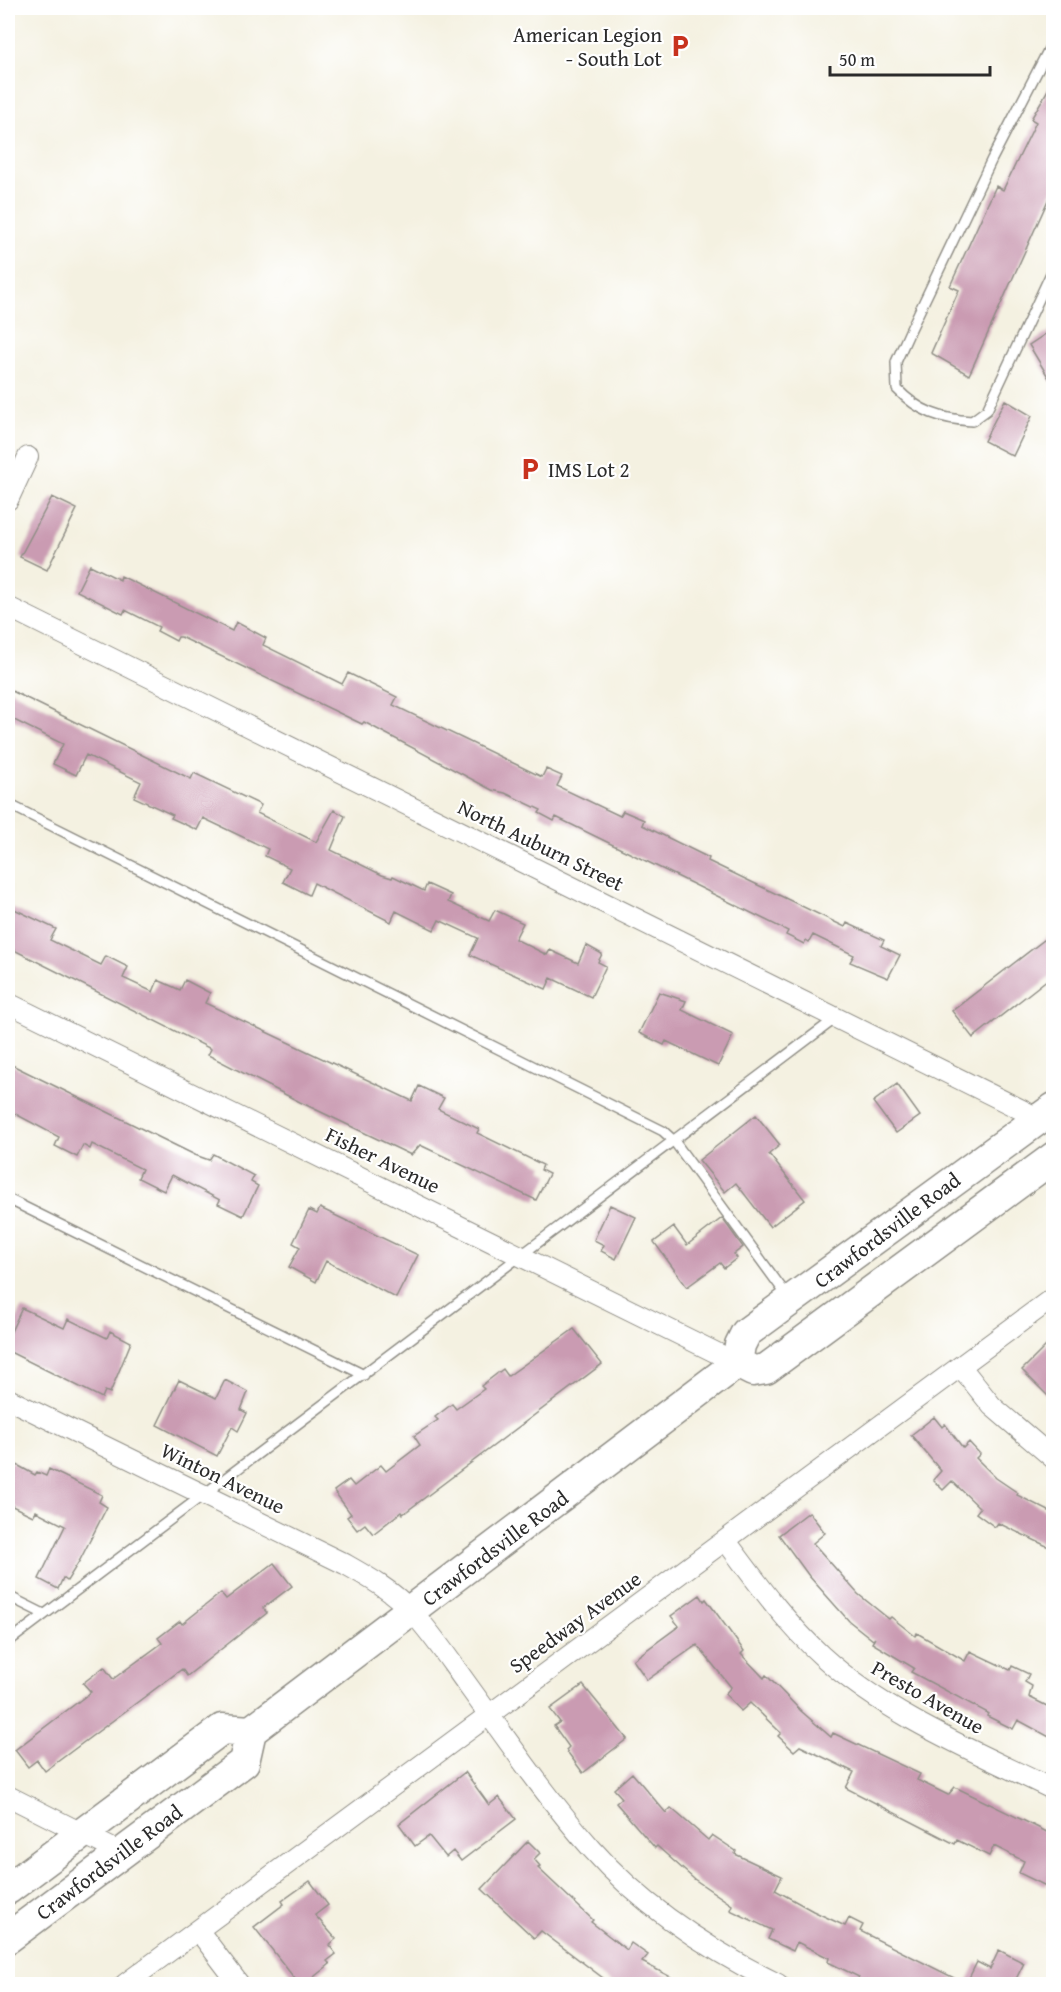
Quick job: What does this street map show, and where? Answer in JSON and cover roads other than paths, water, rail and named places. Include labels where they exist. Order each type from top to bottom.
[{"type":"main road","name":"Crawfordsville Road","points":[[8,1938],[244,1762],[251,1731],[737,1363],[740,1345],[746,1333],[1049,1117]]},
{"type":"main road","name":"Crawfordsville Road","points":[[737,1363],[753,1371],[766,1369],[1053,1156]]},
{"type":"main road","name":"Crawfordsville Road","points":[[8,1889],[222,1729],[251,1731]]},
{"type":"street","points":[[8,500],[28,457]]},
{"type":"street","name":"North Auburn Street","points":[[8,607],[837,1018],[1049,1117]]},
{"type":"street","name":"Fisher Avenue","points":[[8,1003],[737,1363]]},
{"type":"street","name":"Speedway Avenue","points":[[125,1984],[1053,1297]]},
{"type":"street","points":[[961,1366],[992,1406],[1028,1440],[1053,1458]]},
{"type":"street","name":"Winton Avenue","points":[[8,1399],[350,1567],[393,1594],[411,1611],[489,1714]]},
{"type":"street","name":"Presto Avenue","points":[[726,1541],[779,1612],[820,1654],[850,1680],[908,1718],[1053,1790]]},
{"type":"street","points":[[489,1714],[586,1842],[633,1890],[704,1944],[778,1984]]},
{"type":"street","points":[[8,1796],[121,1853]]},
{"type":"street","points":[[198,1930],[239,1984]]},
{"type":"lane","points":[[1053,39],[992,159],[896,362],[897,388],[911,404],[931,415],[972,421],[980,416],[987,410],[1053,267]]},
{"type":"lane","points":[[8,804],[663,1131],[674,1141],[791,1301]]},
{"type":"lane","points":[[8,1642],[837,1018]]},
{"type":"lane","points":[[8,1199],[364,1375]]},
{"type":"lane","points":[[8,1596],[44,1614]]},
{"type":"place","name":"American Legion - South Lot","points":[[680,46]]},
{"type":"place","name":"IMS Lot 2","points":[[530,469]]}]
